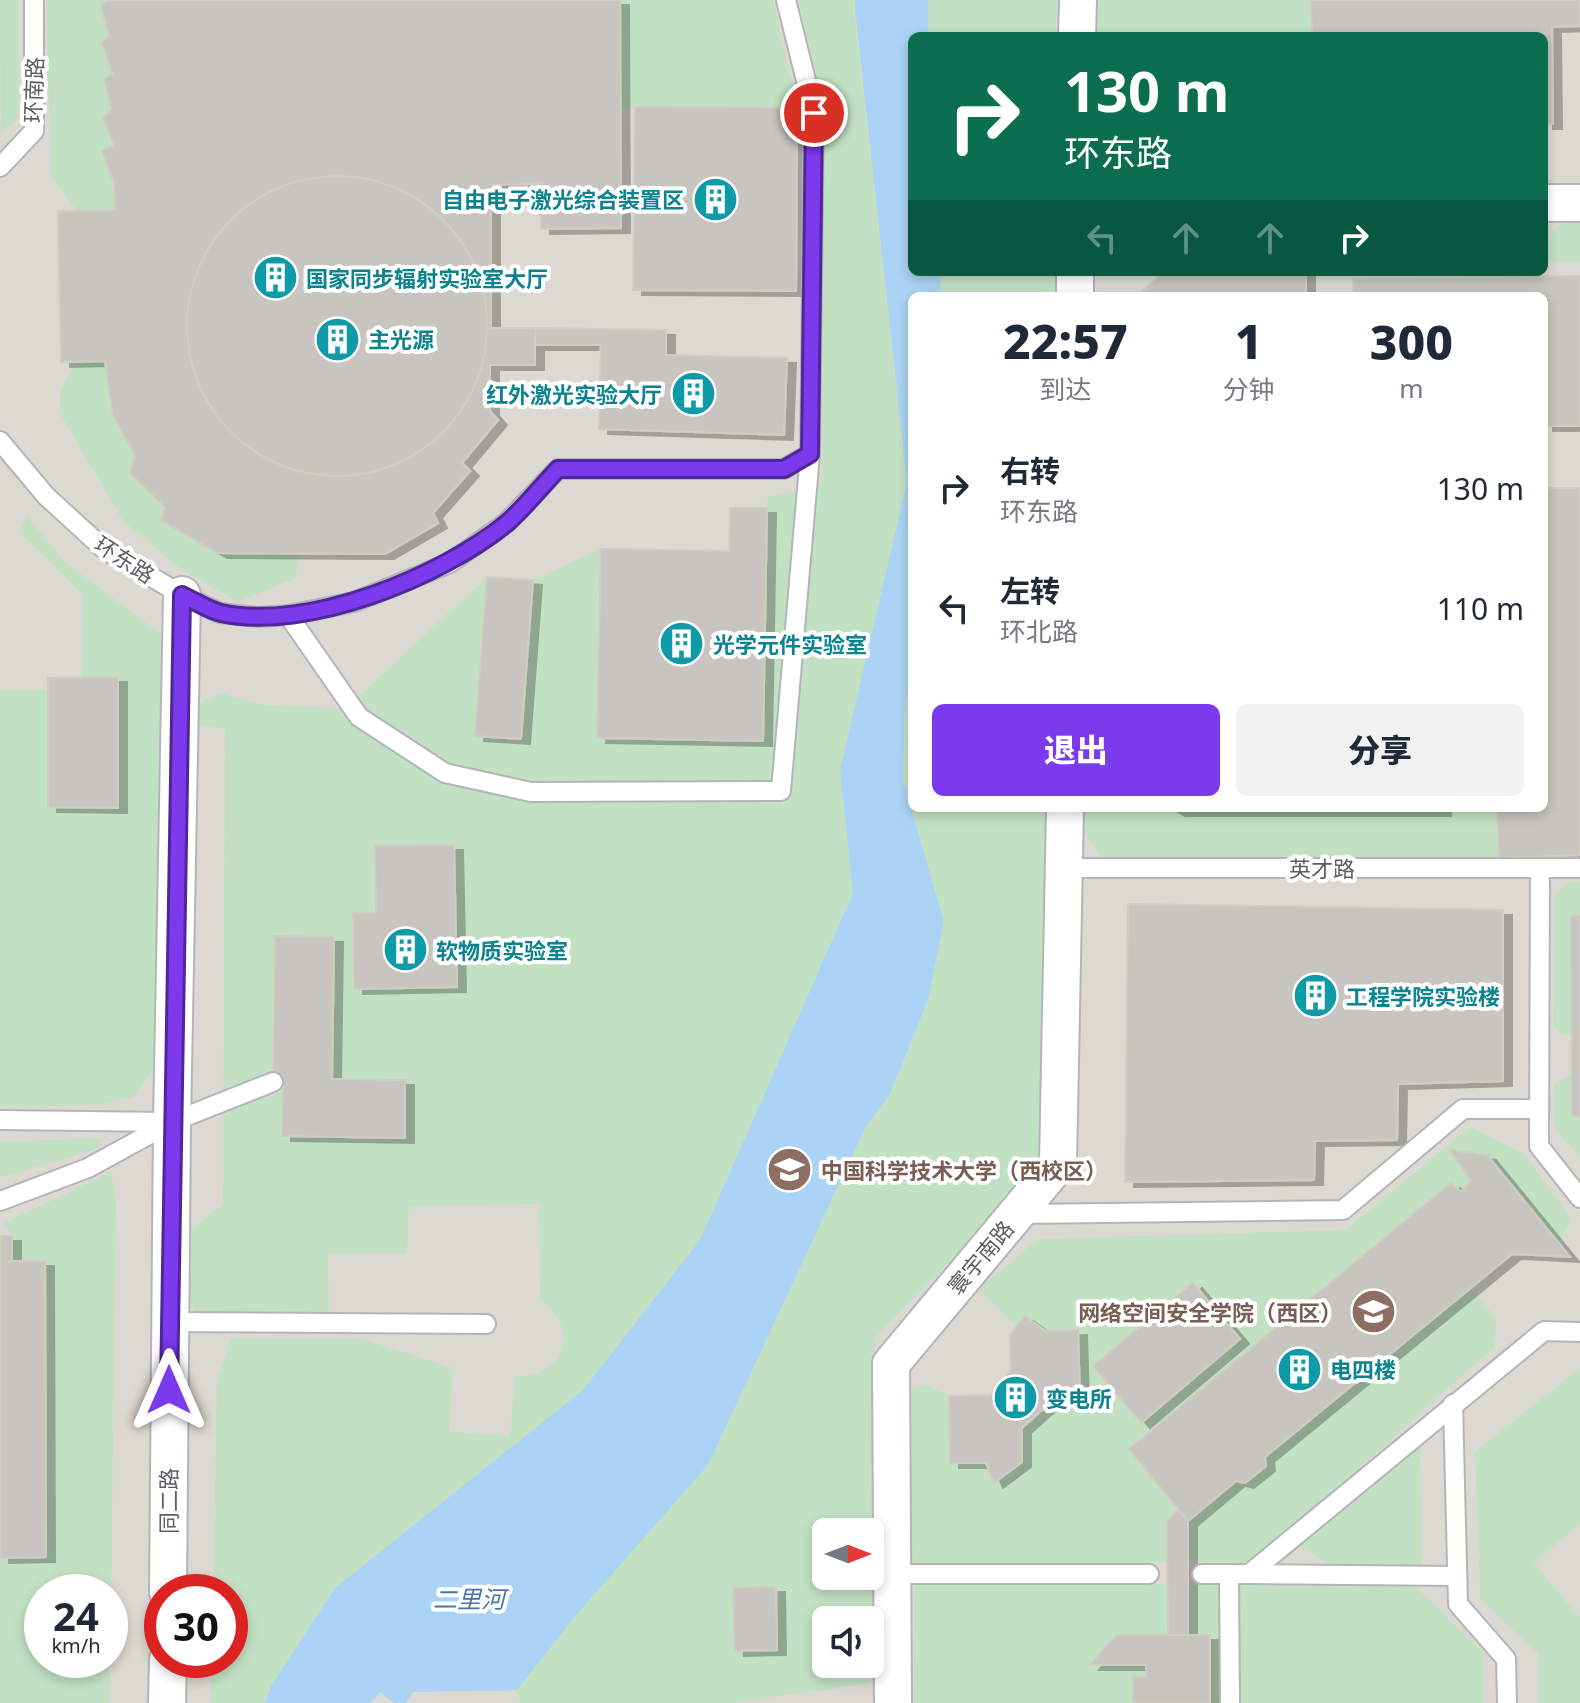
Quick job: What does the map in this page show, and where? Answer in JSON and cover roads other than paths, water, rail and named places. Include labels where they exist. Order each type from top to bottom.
[{"type":"street","points":[[1077,32],[1078,0]]},
{"type":"street","points":[[1548,203],[1580,203]]},
{"type":"street","name":"同二路","points":[[168,1574],[169,1322],[182,595]]},
{"type":"street","name":"寰宇南路","points":[[893,1703],[891,1364],[1058,1164],[1065,812]]},
{"type":"street","points":[[167,1703],[168,1678]]},
{"type":"lane","name":"环南路","points":[[0,167],[34,131],[34,0]]},
{"type":"lane","points":[[288,615],[359,717],[445,773],[531,792],[781,791],[810,454],[814,113],[786,0]]},
{"type":"lane","name":"环东路","points":[[0,441],[46,496],[104,549],[182,595],[220,613],[259,617],[288,615],[354,602],[450,563],[507,522],[558,469],[784,469],[810,454]]},
{"type":"lane","name":"英才路","points":[[1064,868],[1580,868]]},
{"type":"lane","points":[[1540,868],[1539,1146],[1580,1198]]},
{"type":"lane","points":[[0,1201],[88,1168],[172,1122],[273,1082]]},
{"type":"lane","points":[[1016,1214],[1343,1210],[1463,1109],[1539,1109]]},
{"type":"lane","points":[[0,1120],[172,1122]]},
{"type":"lane","points":[[169,1322],[486,1324]]},
{"type":"lane","points":[[1249,1574],[1544,1331],[1580,1332]]},
{"type":"lane","points":[[1453,1404],[1458,1604],[1506,1659],[1507,1703]]},
{"type":"lane","points":[[891,1574],[1149,1574]]},
{"type":"lane","points":[[1202,1574],[1457,1576]]},
{"type":"lane","points":[[1229,1574],[1230,1703]]},
{"type":"water","name":"二里河","points":[[854,0],[928,0],[928,32],[908,32],[908,276],[940,276],[941,292],[908,292],[908,693],[903,780],[908,812],[912,812],[944,922],[928,1000],[890,1094],[865,1128],[708,1465],[576,1615],[517,1690],[413,1692],[406,1703],[394,1703],[380,1692],[370,1703],[265,1703],[271,1686],[335,1588],[583,1390],[700,1240],[853,893],[840,770],[907,482]]},
{"type":"place","name":"自由电子激光综合装置区","points":[[715,199]]},
{"type":"place","name":"国家同步辐射实验室大厅","points":[[275,278]]},
{"type":"place","name":"主光源","points":[[337,339]]},
{"type":"place","name":"红外激光实验大厅","points":[[693,394]]},
{"type":"place","name":"光学元件实验室","points":[[682,644]]},
{"type":"place","name":"软物质实验室","points":[[405,950]]},
{"type":"place","name":"工程学院实验楼","points":[[1315,996]]},
{"type":"place","name":"中国科学技术大学（西校区）","points":[[790,1170]]},
{"type":"place","name":"网络空间安全学院（西区）","points":[[1373,1312]]},
{"type":"place","name":"电四楼","points":[[1299,1369]]},
{"type":"place","name":"变电所","points":[[1015,1398]]}]
